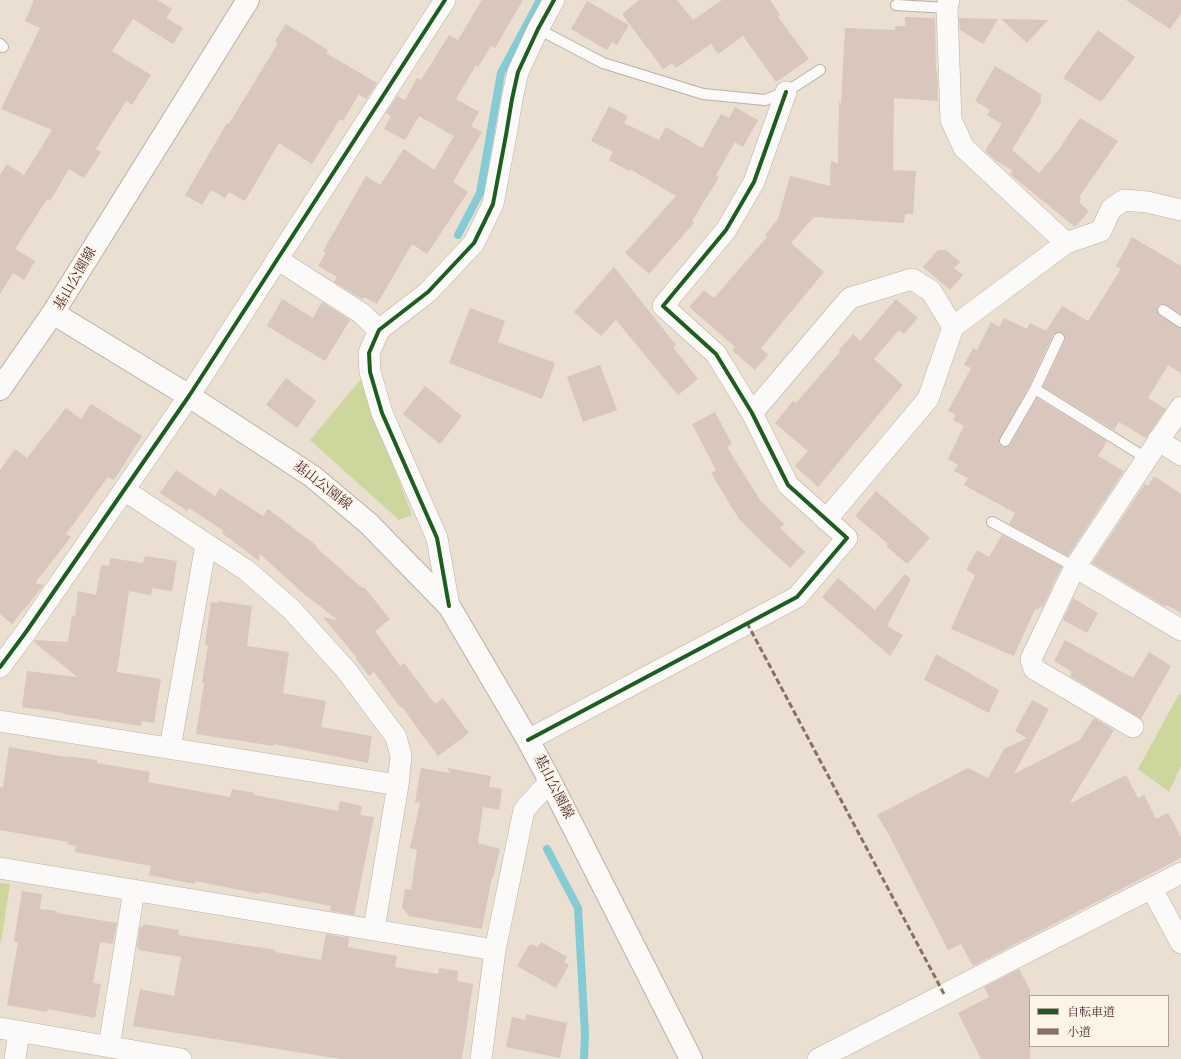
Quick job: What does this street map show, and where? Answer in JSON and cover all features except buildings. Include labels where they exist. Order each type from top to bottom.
[{"type":"main road","name":"基山公園線","points":[[248,0],[53,312],[189,396],[312,476],[368,524],[449,606],[528,740],[550,781],[691,1059]]},
{"type":"main road","points":[[0,389],[53,312]]},
{"type":"street","points":[[0,667],[189,396],[445,0]]},
{"type":"street","points":[[449,606],[437,538],[382,413],[370,372],[369,354],[379,330],[428,292],[474,243],[492,204],[518,72],[538,29],[554,0]]},
{"type":"street","points":[[948,4],[951,120],[964,148],[1066,243]]},
{"type":"street","points":[[528,740],[797,597],[846,538],[788,485],[752,413],[716,354],[663,306],[726,230],[754,182],[786,92]]},
{"type":"street","points":[[826,520],[928,399],[953,327],[1066,243],[1101,231],[1111,209],[1124,200],[1148,202],[1181,210]]},
{"type":"street","points":[[277,259],[361,313],[379,330]]},
{"type":"street","points":[[752,413],[850,298],[912,279],[931,291],[953,327]]},
{"type":"street","points":[[1133,727],[1034,669],[1031,659],[1075,567],[1181,407]]},
{"type":"street","points":[[1158,440],[1181,456]]},
{"type":"street","points":[[124,490],[246,570],[291,609],[346,670],[396,737],[400,756],[398,785],[374,930]]},
{"type":"street","points":[[170,748],[206,544]]},
{"type":"street","points":[[1075,567],[1181,630]]},
{"type":"street","points":[[0,721],[398,785]]},
{"type":"street","points":[[481,1059],[495,950],[524,810],[550,781]]},
{"type":"street","points":[[0,868],[495,950]]},
{"type":"street","points":[[818,1059],[1181,873]]},
{"type":"street","points":[[1152,889],[1181,943]]},
{"type":"street","points":[[108,1047],[134,890]]},
{"type":"street","points":[[15,1059],[10,1030],[181,1059]]},
{"type":"lane","points":[[896,5],[948,4]]},
{"type":"lane","points":[[538,29],[603,63],[703,94],[765,100],[786,92],[820,70]]},
{"type":"lane","points":[[1163,310],[1181,322]]},
{"type":"lane","points":[[1005,442],[1035,389],[1059,338]]},
{"type":"lane","points":[[1035,389],[1146,458]]},
{"type":"lane","points":[[992,522],[1075,567]]},
{"type":"green space","points":[[362,378],[412,515],[399,520],[310,440]]},
{"type":"green space","points":[[1179,694],[1181,695],[1181,766],[1169,792],[1138,769]]},
{"type":"green space","points":[[0,883],[10,884],[1,942],[0,942]]},
{"type":"waterway","points":[[458,235],[480,193],[501,73],[540,0]]},
{"type":"waterway","points":[[547,849],[578,908],[585,1034],[584,1059]]},
{"type":"marked path","points":[[747,623],[944,994]]},
{"type":"cycle path","points":[[0,667],[26,632],[189,396],[445,0]]},
{"type":"cycle path","points":[[449,606],[437,538],[382,413],[370,372],[369,353],[379,330],[428,292],[474,243],[493,204],[518,72],[538,29],[554,0]]},
{"type":"cycle path","points":[[528,740],[797,597],[847,538],[788,485],[752,413],[716,354],[663,306],[726,230],[754,182],[786,92]]}]
